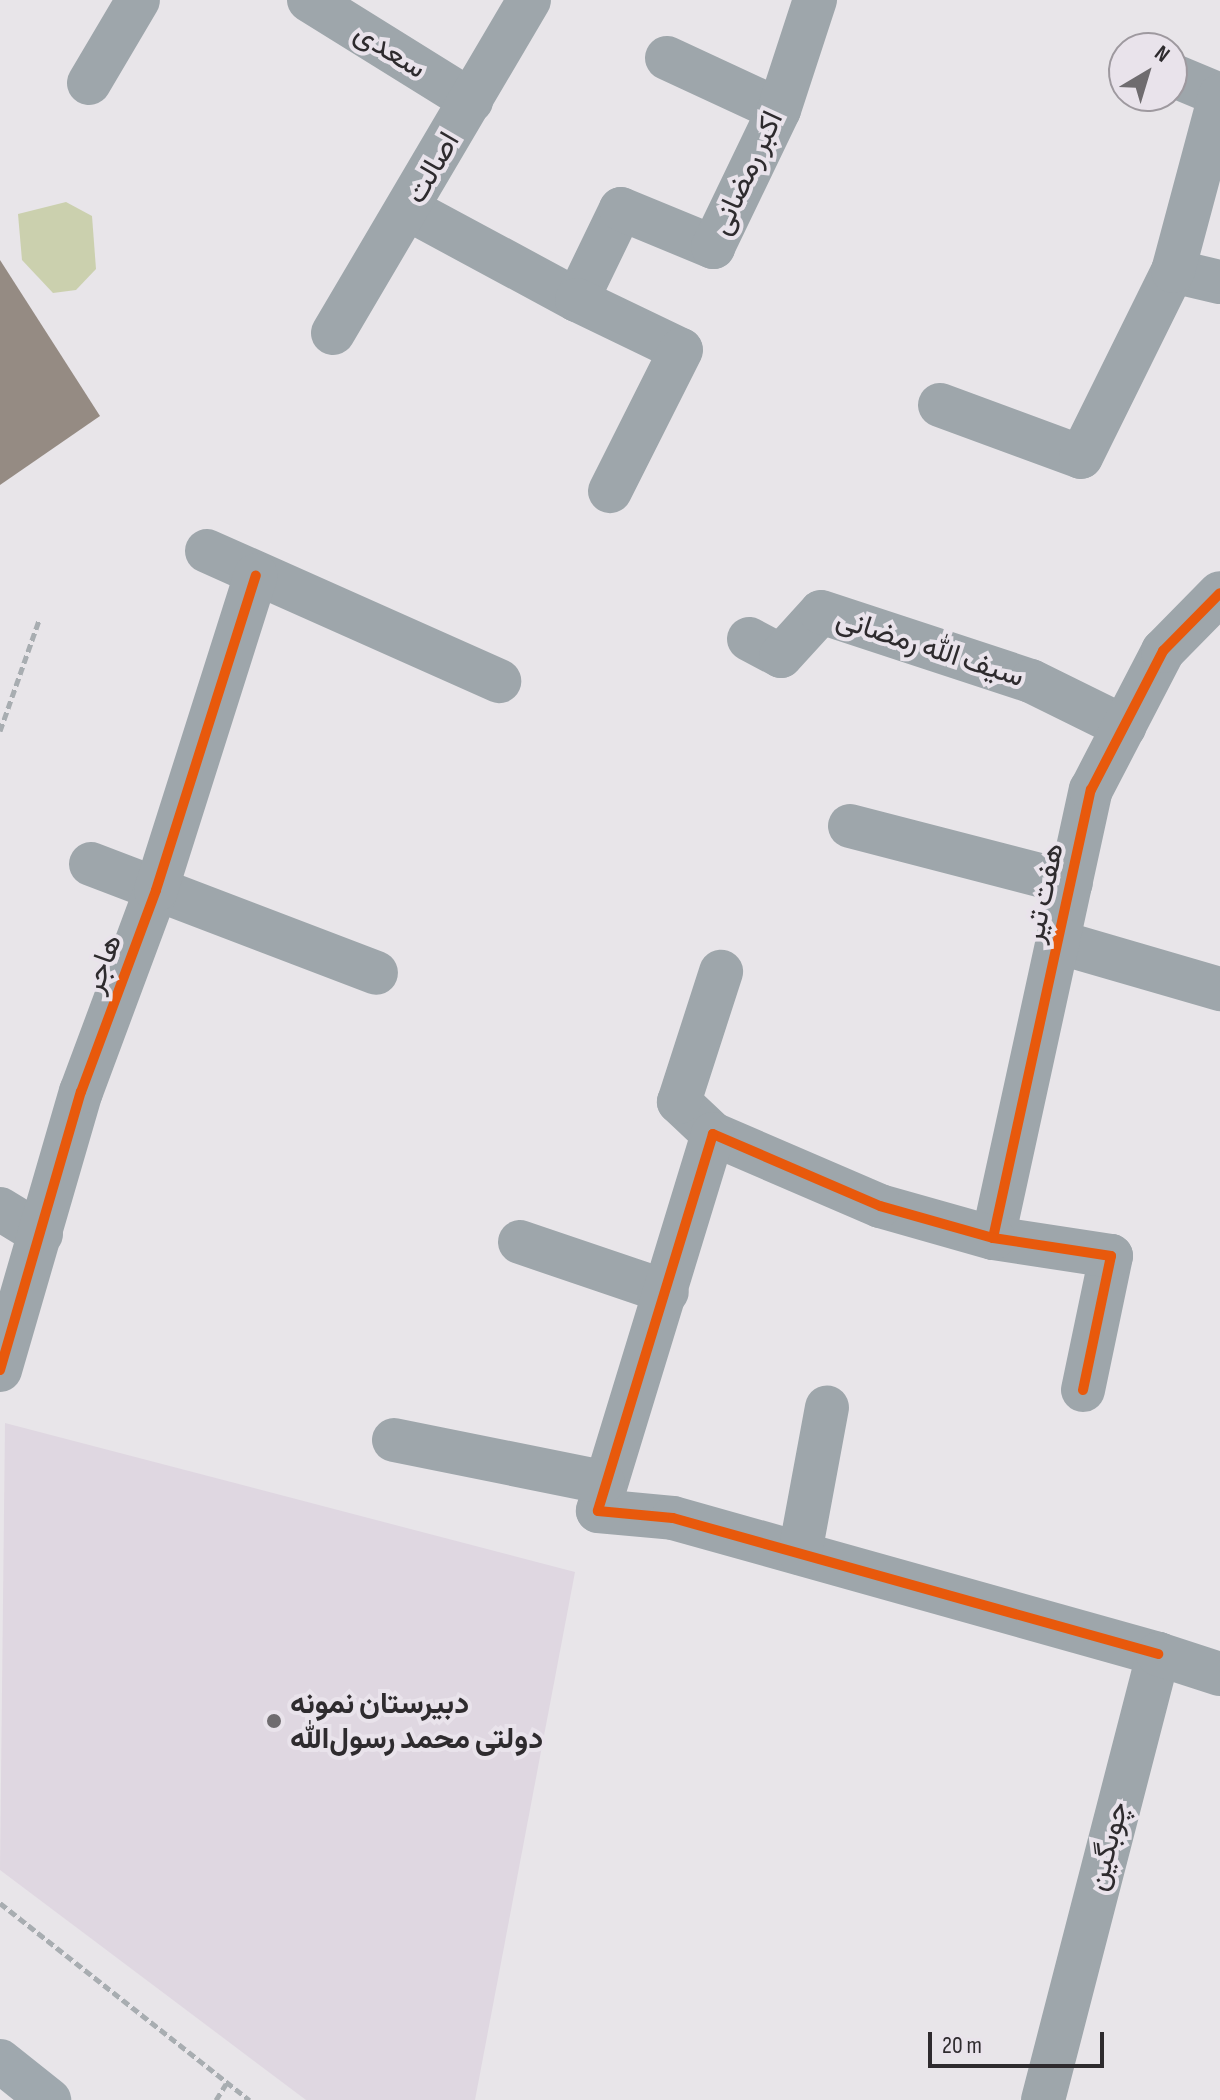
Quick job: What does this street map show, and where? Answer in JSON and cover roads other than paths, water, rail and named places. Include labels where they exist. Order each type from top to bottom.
[{"type":"main road","points":[[0,2061],[49,2100]]},
{"type":"street","points":[[89,83],[138,0]]},
{"type":"street","name":"سعدی","points":[[309,0],[471,101]]},
{"type":"street","name":"اصالت","points":[[333,333],[529,0]]},
{"type":"street","name":"اکبر رمضانی","points":[[577,300],[621,209],[713,247],[779,110],[815,0]]},
{"type":"street","points":[[667,58],[779,110]]},
{"type":"street","points":[[940,405],[1081,457],[1173,271],[1220,96],[1188,82]]},
{"type":"street","points":[[408,209],[577,300],[681,350],[610,491]]},
{"type":"street","points":[[1173,271],[1220,282]]},
{"type":"street","points":[[207,551],[499,681]]},
{"type":"street","name":"هاجر","points":[[0,1370],[81,1092],[156,890],[256,575]]},
{"type":"street","name":"هفت تیر","points":[[993,1238],[1091,790],[1163,651],[1201,637],[1220,593]]},
{"type":"street","name":"سیف الله رمضانی","points":[[749,639],[781,656],[821,612],[1031,681],[1124,727]]},
{"type":"street","points":[[850,826],[1071,883]]},
{"type":"street","points":[[91,864],[376,973]]},
{"type":"street","points":[[1058,942],[1220,989]]},
{"type":"street","points":[[721,972],[679,1102],[713,1134],[880,1206],[993,1238],[1111,1256],[1083,1390]]},
{"type":"street","points":[[713,1134],[667,1292],[603,1482],[598,1511],[673,1518],[1220,1674]]},
{"type":"street","points":[[0,1209],[41,1234]]},
{"type":"street","points":[[520,1242],[667,1292]]},
{"type":"street","points":[[800,1553],[827,1407]]},
{"type":"street","points":[[394,1440],[603,1482]]},
{"type":"street","name":"چوبگین","points":[[1043,2100],[1158,1654]]},
{"type":"place","name":"دبیرستان نمونه دولتی محمد رسول‌الله","points":[[274,1721]]}]
